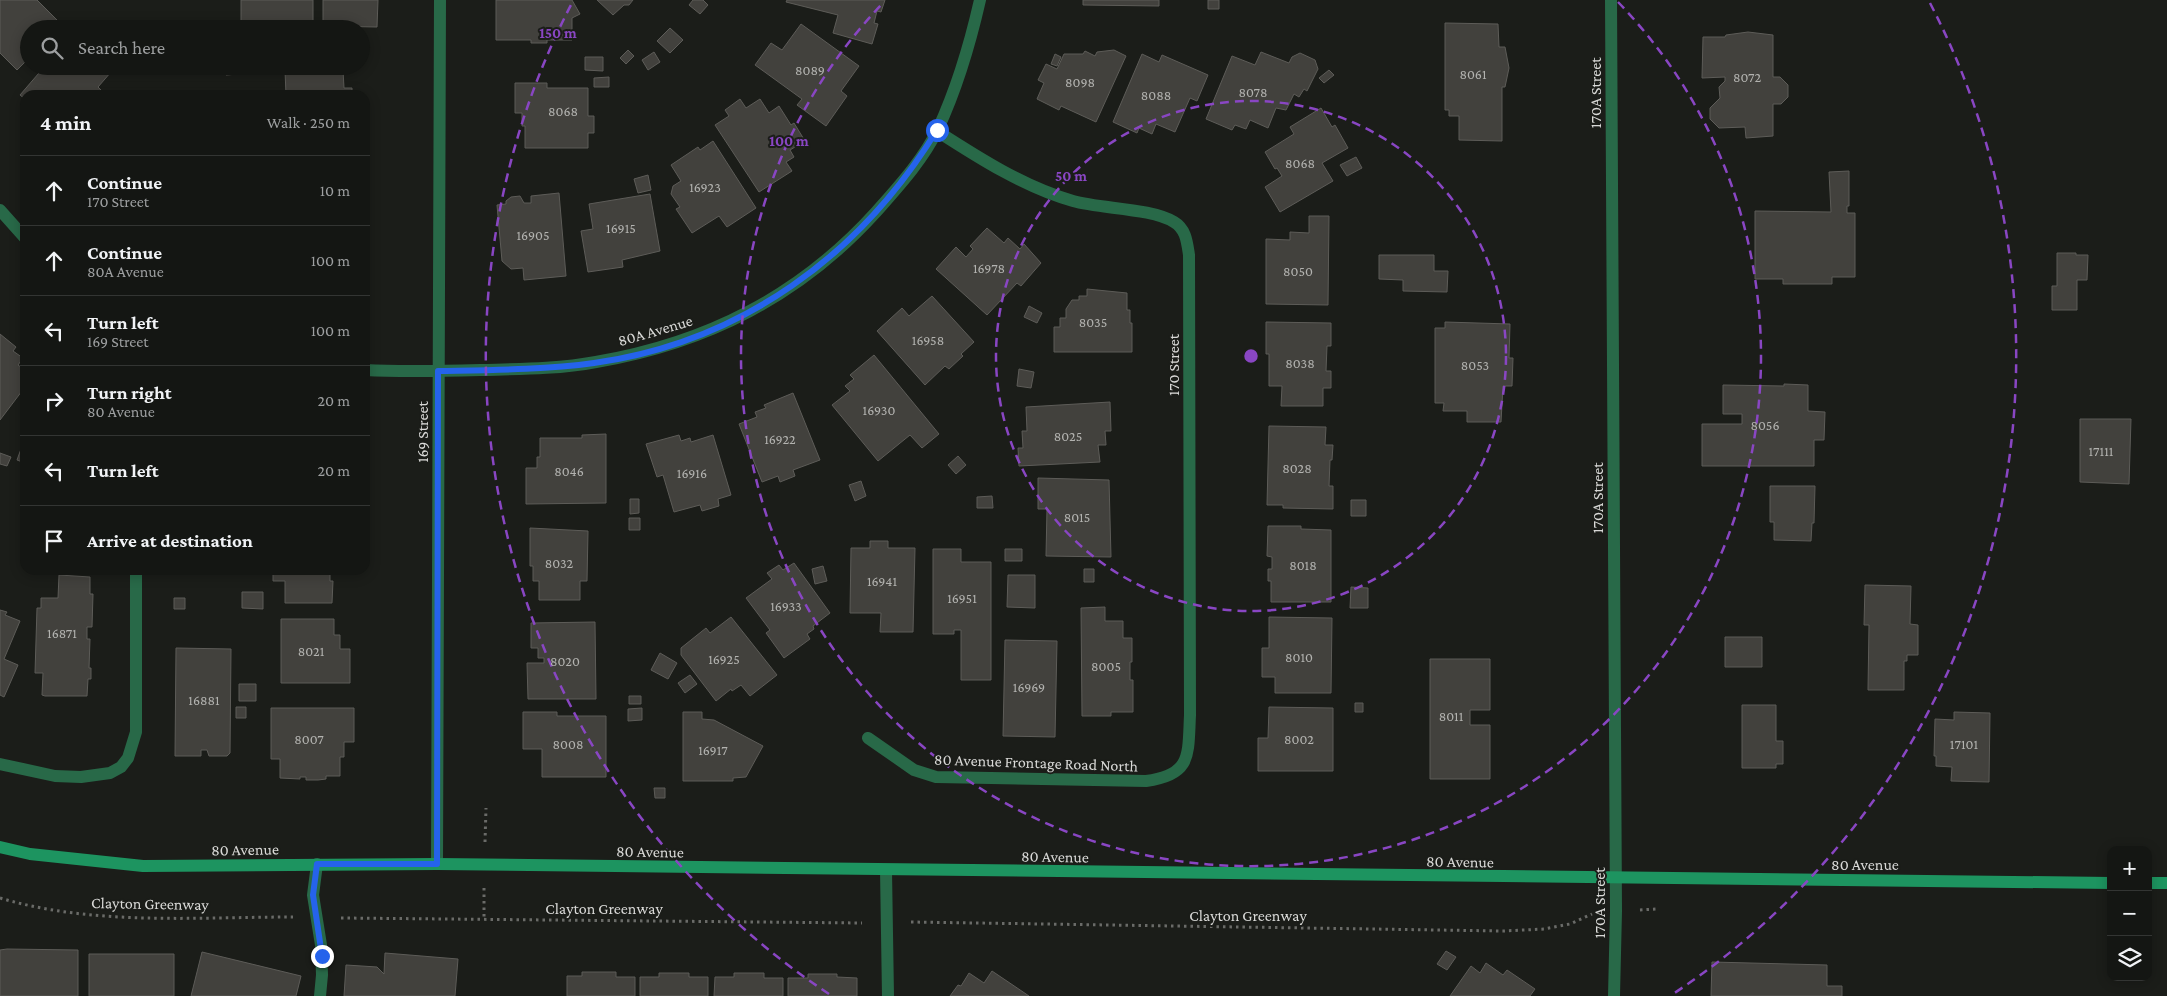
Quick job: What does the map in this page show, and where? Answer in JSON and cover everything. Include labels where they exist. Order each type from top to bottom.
[{"type":"main road","name":"80 Avenue","points":[[0,847],[30,854],[143,866],[437,864],[2107,882]]},
{"type":"main road","points":[[2152,883],[2167,883]]},
{"type":"street","name":"169 Street","points":[[437,864],[440,0]]},
{"type":"street","points":[[937,130],[957,82],[980,0]]},
{"type":"street","name":"170A Street","points":[[1611,0],[1614,996]]},
{"type":"street","name":"80A Avenue","points":[[370,370],[438,371],[556,367],[595,363],[654,350],[712,330],[765,304],[811,272],[854,236],[901,183],[920,158],[937,130]]},
{"type":"street","name":"170 Street","points":[[937,130],[973,154],[1042,189],[1079,203],[1162,217],[1176,223],[1185,234],[1188,255],[1190,715],[1187,748],[1181,769]]},
{"type":"street","points":[[0,210],[20,232]]},
{"type":"street","points":[[0,764],[55,776],[81,778],[110,773],[121,767],[128,758],[136,732],[136,575]]},
{"type":"street","name":"80 Avenue Frontage Road North","points":[[868,738],[914,770],[936,777],[1146,782],[1166,778],[1174,775],[1181,769]]},
{"type":"street","points":[[317,864],[313,895],[321,946],[322,975],[320,996]]},
{"type":"street","points":[[886,870],[888,996]]},
{"type":"path","points":[[484,884],[484,920]]},
{"type":"path","name":"Clayton Greenway","points":[[0,898],[23,905],[106,917],[301,917]]},
{"type":"path","name":"Clayton Greenway","points":[[905,922],[1503,931],[1544,929],[1570,924],[1588,914]]},
{"type":"path","name":"Clayton Greenway","points":[[340,918],[869,923]]},
{"type":"building","points":[[0,0],[37,0],[57,20],[20,20],[20,67],[17,70],[0,53]]},
{"type":"building","points":[[241,0],[313,0],[313,20],[241,20]]},
{"type":"building","points":[[323,0],[378,0],[377,27],[370,27],[370,20],[323,20]]},
{"type":"building","points":[[496,0],[572,0],[580,14],[572,18],[572,40],[547,40],[547,43],[531,43],[531,40],[496,40]]},
{"type":"building","points":[[597,0],[633,0],[629,5],[624,5],[613,15]]},
{"type":"building","points":[[693,0],[703,0],[708,5],[700,14],[689,5]]},
{"type":"building","points":[[787,0],[885,0],[881,12],[877,11],[874,23],[878,24],[872,44],[833,33],[838,15],[786,2]]},
{"type":"building","points":[[1083,0],[1159,0],[1159,6],[1083,5]]},
{"type":"building","points":[[1208,0],[1219,0],[1219,9],[1208,9]]},
{"type":"building","points":[[1445,23],[1498,24],[1499,47],[1505,47],[1509,68],[1505,87],[1502,87],[1502,141],[1459,140],[1459,116],[1449,116],[1449,110],[1445,110]]},
{"type":"building","points":[[801,24],[859,66],[841,91],[847,96],[826,126],[797,105],[802,99],[755,65],[771,43],[782,50]]},
{"type":"building","points":[[670,28],[683,40],[670,53],[657,41]]},
{"type":"building","points":[[1748,32],[1773,35],[1773,77],[1780,77],[1788,85],[1788,97],[1781,104],[1773,104],[1773,136],[1746,138],[1745,127],[1719,128],[1710,119],[1710,108],[1720,98],[1719,87],[1725,81],[1725,77],[1702,78],[1703,37],[1725,37],[1726,35]]},
{"type":"building","points":[[628,50],[634,56],[626,64],[620,58]]},
{"type":"building","points":[[1114,50],[1126,56],[1096,122],[1061,106],[1059,110],[1037,99],[1044,83],[1038,80],[1046,64],[1057,69],[1064,54],[1083,54],[1085,51],[1095,56],[1097,52]]},
{"type":"building","points":[[654,52],[660,62],[648,70],[642,60]]},
{"type":"building","points":[[1261,52],[1289,63],[1292,57],[1300,53],[1315,60],[1318,69],[1307,91],[1304,89],[1299,97],[1294,94],[1286,110],[1276,108],[1268,128],[1250,120],[1246,129],[1235,125],[1232,130],[1206,119],[1232,56],[1255,65]]},
{"type":"building","points":[[1055,54],[1061,57],[1057,66],[1051,64]]},
{"type":"building","points":[[1142,54],[1159,62],[1162,55],[1208,75],[1197,101],[1190,98],[1175,132],[1156,124],[1152,134],[1139,128],[1137,133],[1113,122]]},
{"type":"building","points":[[585,57],[603,57],[603,71],[585,70]]},
{"type":"building","points":[[1329,70],[1334,75],[1324,83],[1319,78]]},
{"type":"building","points":[[37,75],[108,75],[98,87],[101,90],[24,90]]},
{"type":"building","points":[[285,75],[343,75],[344,88],[352,88],[352,90],[286,90]]},
{"type":"building","points":[[609,77],[609,87],[594,87],[594,78]]},
{"type":"building","points":[[515,83],[547,83],[547,88],[588,88],[588,116],[594,116],[594,133],[588,133],[588,148],[525,148],[525,126],[522,126],[522,113],[515,113]]},
{"type":"building","points":[[740,99],[746,108],[760,99],[769,113],[779,106],[791,125],[794,123],[805,141],[790,150],[794,157],[786,162],[792,171],[759,192],[715,125],[729,116],[725,110]]},
{"type":"building","points":[[1321,108],[1332,127],[1335,125],[1348,148],[1322,163],[1333,181],[1280,212],[1265,187],[1282,176],[1277,168],[1275,169],[1265,152],[1294,134],[1290,127]]},
{"type":"building","points":[[713,141],[756,208],[727,227],[719,216],[692,233],[676,209],[680,207],[671,194],[673,186],[681,181],[671,165],[698,147],[700,150]]},
{"type":"building","points":[[1356,157],[1362,168],[1347,176],[1340,165]]},
{"type":"building","points":[[1849,171],[1849,206],[1847,206],[1847,213],[1855,213],[1855,277],[1832,277],[1832,284],[1783,284],[1783,279],[1755,279],[1755,211],[1831,212],[1829,172]]},
{"type":"building","points":[[648,175],[651,190],[638,193],[634,179]]},
{"type":"building","points":[[559,193],[566,276],[524,280],[523,268],[511,269],[502,261],[497,205],[506,204],[506,201],[511,197],[520,196],[524,203],[531,203],[531,196]]},
{"type":"building","points":[[650,194],[660,251],[622,260],[623,267],[588,272],[581,231],[593,229],[589,204]]},
{"type":"building","points":[[1309,216],[1329,216],[1328,305],[1266,304],[1266,239],[1290,240],[1290,232],[1309,233]]},
{"type":"building","points":[[987,228],[1004,243],[1008,238],[1020,249],[1024,244],[1041,263],[1021,286],[1017,283],[987,315],[936,269],[956,247],[966,257],[973,249],[970,246]]},
{"type":"building","points":[[2057,253],[2088,255],[2087,280],[2077,280],[2077,310],[2052,310],[2052,286],[2057,286]]},
{"type":"building","points":[[1379,255],[1434,255],[1434,271],[1448,271],[1447,292],[1403,291],[1403,280],[1379,279]]},
{"type":"building","points":[[1087,289],[1127,293],[1127,310],[1130,310],[1130,323],[1132,323],[1132,352],[1054,352],[1054,327],[1060,327],[1060,318],[1066,318],[1066,309],[1072,300],[1079,300],[1079,296],[1087,296]]},
{"type":"building","points":[[932,296],[974,342],[949,369],[945,366],[925,385],[877,331],[902,308],[909,316]]},
{"type":"building","points":[[1029,306],[1042,313],[1037,323],[1024,317]]},
{"type":"building","points":[[1266,322],[1331,323],[1331,346],[1327,346],[1326,371],[1331,371],[1331,388],[1323,388],[1323,406],[1281,406],[1282,386],[1269,386]]},
{"type":"building","points":[[1445,322],[1510,324],[1509,358],[1513,358],[1512,386],[1503,386],[1501,422],[1467,422],[1467,411],[1443,411],[1444,403],[1435,403],[1435,328],[1445,328]]},
{"type":"building","points":[[0,334],[16,347],[13,351],[20,356],[18,365],[20,366],[20,394],[0,420]]},
{"type":"building","points":[[874,355],[939,434],[922,448],[910,435],[878,461],[832,405],[850,391],[845,386],[854,379],[850,375]]},
{"type":"building","points":[[1019,369],[1034,372],[1031,388],[1017,386]]},
{"type":"building","points":[[1784,384],[1808,385],[1808,411],[1825,412],[1824,440],[1814,440],[1814,466],[1702,466],[1702,424],[1742,424],[1742,414],[1723,414],[1723,385],[1784,386]]},
{"type":"building","points":[[793,393],[820,460],[793,470],[795,476],[780,482],[778,476],[762,482],[739,424],[757,417],[755,412],[766,408],[764,405]]},
{"type":"building","points":[[1110,402],[1111,431],[1105,431],[1106,445],[1098,445],[1100,462],[1019,466],[1018,448],[1023,448],[1022,431],[1027,431],[1026,407]]},
{"type":"building","points":[[2080,419],[2131,419],[2129,484],[2080,482]]},
{"type":"building","points":[[1269,426],[1326,427],[1325,445],[1333,445],[1332,460],[1330,460],[1329,486],[1333,486],[1333,509],[1283,508],[1283,505],[1267,505]]},
{"type":"building","points":[[606,434],[606,503],[526,504],[526,468],[537,468],[537,457],[540,457],[540,438],[582,438],[582,435]]},
{"type":"building","points":[[679,435],[681,441],[690,438],[691,442],[713,435],[731,495],[718,499],[719,506],[702,511],[700,505],[674,512],[663,475],[657,477],[646,444]]},
{"type":"building","points":[[0,453],[11,457],[7,466],[0,464]]},
{"type":"building","points":[[958,456],[966,465],[956,474],[948,465]]},
{"type":"building","points":[[1038,478],[1109,480],[1111,557],[1046,556],[1047,509],[1038,509]]},
{"type":"building","points":[[861,481],[866,496],[855,501],[849,485]]},
{"type":"building","points":[[1770,486],[1815,486],[1814,523],[1812,523],[1811,541],[1774,540],[1774,522],[1770,522]]},
{"type":"building","points":[[992,496],[993,508],[977,508],[977,497]]},
{"type":"building","points":[[630,499],[639,499],[639,513],[630,514]]},
{"type":"building","points":[[1351,500],[1366,500],[1366,516],[1351,516]]},
{"type":"building","points":[[629,518],[640,518],[640,530],[629,530]]},
{"type":"building","points":[[1268,526],[1301,526],[1301,529],[1331,530],[1331,602],[1271,602],[1271,581],[1268,581],[1268,569],[1272,569],[1272,557],[1267,556]]},
{"type":"building","points":[[530,528],[588,531],[587,581],[580,581],[580,600],[539,600],[539,581],[533,581],[533,566],[530,566]]},
{"type":"building","points":[[870,541],[888,541],[888,548],[915,548],[913,632],[880,632],[881,613],[850,613],[851,548],[870,548]]},
{"type":"building","points":[[933,549],[961,549],[961,562],[991,562],[991,680],[961,680],[961,630],[954,630],[954,634],[933,634]]},
{"type":"building","points":[[1005,549],[1022,549],[1022,561],[1005,561]]},
{"type":"building","points":[[794,563],[830,613],[813,626],[814,629],[807,634],[810,639],[784,658],[766,633],[770,630],[746,598],[772,579],[767,573],[779,565],[783,570]]},
{"type":"building","points":[[823,566],[827,581],[815,584],[812,569]]},
{"type":"building","points":[[1084,569],[1094,569],[1094,582],[1084,582]]},
{"type":"building","points":[[59,575],[90,577],[90,594],[93,594],[92,627],[87,627],[87,639],[90,639],[89,668],[91,668],[91,679],[88,679],[87,696],[42,695],[43,673],[35,673],[37,608],[41,608],[41,598],[58,598]]},
{"type":"building","points":[[273,575],[330,575],[330,581],[333,581],[332,603],[285,603],[285,581],[273,581]]},
{"type":"building","points":[[1008,575],[1035,575],[1035,608],[1007,607]]},
{"type":"building","points":[[1865,585],[1911,586],[1910,624],[1918,625],[1918,655],[1907,655],[1907,661],[1904,661],[1904,690],[1868,690],[1869,625],[1864,625]]},
{"type":"building","points":[[1351,587],[1368,588],[1368,608],[1350,608]]},
{"type":"building","points":[[242,592],[263,592],[263,609],[242,608]]},
{"type":"building","points":[[174,598],[185,598],[185,609],[174,609]]},
{"type":"building","points":[[1105,607],[1105,621],[1123,621],[1123,638],[1132,638],[1130,680],[1133,680],[1133,712],[1111,712],[1111,716],[1082,716],[1081,608]]},
{"type":"building","points":[[0,610],[7,612],[5,615],[20,621],[4,659],[18,665],[4,697],[0,695]]},
{"type":"building","points":[[731,617],[777,675],[750,696],[741,685],[732,691],[731,689],[716,701],[681,655],[681,648],[706,628],[710,633]]},
{"type":"building","points":[[1269,617],[1332,618],[1331,693],[1275,693],[1275,677],[1262,677],[1262,648],[1269,648]]},
{"type":"building","points":[[281,619],[334,619],[334,635],[340,635],[340,649],[350,649],[350,683],[281,683]]},
{"type":"building","points":[[595,622],[596,699],[528,699],[527,663],[544,663],[544,658],[538,658],[538,648],[531,648],[531,623]]},
{"type":"building","points":[[1725,637],[1762,637],[1762,667],[1725,667]]},
{"type":"building","points":[[1005,640],[1057,641],[1055,737],[1003,736]]},
{"type":"building","points":[[176,648],[231,649],[230,753],[227,756],[209,756],[207,750],[201,750],[201,756],[175,756]]},
{"type":"building","points":[[660,653],[677,663],[668,679],[651,670]]},
{"type":"building","points":[[1430,659],[1490,659],[1490,710],[1470,710],[1470,725],[1490,725],[1490,779],[1430,779]]},
{"type":"building","points":[[690,675],[697,684],[685,693],[678,683]]},
{"type":"building","points":[[239,684],[256,684],[256,701],[239,701]]},
{"type":"building","points":[[629,696],[641,696],[641,704],[629,704]]},
{"type":"building","points":[[1355,703],[1363,703],[1363,712],[1355,712]]},
{"type":"building","points":[[1742,705],[1776,705],[1776,741],[1783,741],[1783,764],[1776,764],[1776,768],[1742,768]]},
{"type":"building","points":[[236,707],[246,707],[246,718],[236,718]]},
{"type":"building","points":[[1269,707],[1333,708],[1333,771],[1258,771],[1258,738],[1268,738]]},
{"type":"building","points":[[271,708],[354,708],[354,742],[344,742],[344,757],[340,757],[340,776],[326,776],[326,779],[318,780],[306,780],[306,777],[300,777],[300,779],[280,778],[280,759],[271,759]]},
{"type":"building","points":[[642,708],[642,720],[628,721],[628,709]]},
{"type":"building","points":[[523,712],[557,712],[557,716],[606,716],[606,777],[542,777],[542,749],[523,749]]},
{"type":"building","points":[[683,712],[702,712],[702,719],[714,720],[763,746],[746,777],[733,778],[733,781],[683,781]]},
{"type":"building","points":[[1954,712],[1990,713],[1989,782],[1951,781],[1952,767],[1936,766],[1936,756],[1934,756],[1935,719],[1954,720]]},
{"type":"building","points":[[654,788],[665,788],[665,798],[655,798]]},
{"type":"building","points":[[0,950],[78,950],[78,996],[0,996]]},
{"type":"building","points":[[1446,951],[1456,957],[1447,970],[1437,964]]},
{"type":"building","points":[[202,952],[301,976],[296,996],[191,996]]},
{"type":"building","points":[[385,953],[458,959],[455,996],[344,996],[346,965],[377,967],[384,974]]},
{"type":"building","points":[[89,954],[174,954],[174,996],[89,996]]},
{"type":"building","points":[[1712,962],[1827,965],[1827,986],[1842,986],[1842,996],[1711,996]]},
{"type":"building","points":[[1486,963],[1503,975],[1507,970],[1535,989],[1530,996],[1450,996],[1471,966],[1480,973]]},
{"type":"building","points":[[992,971],[1029,996],[950,996],[958,985],[961,986],[969,973],[984,983]]},
{"type":"building","points":[[582,972],[616,972],[616,977],[635,977],[635,996],[567,996],[567,976],[582,976]]},
{"type":"building","points":[[659,973],[689,973],[689,977],[708,977],[708,996],[640,996],[640,977],[659,977]]},
{"type":"building","points":[[734,973],[764,973],[764,978],[783,978],[783,996],[714,996],[715,977],[734,977]]},
{"type":"building","points":[[808,974],[837,974],[837,977],[857,978],[857,996],[788,996],[788,978],[808,978]]},
{"type":"route","points":[[322,956],[313,895],[317,864],[437,864],[438,371],[556,367],[595,363],[654,350],[712,330],[738,318],[765,304],[789,288],[854,236],[901,183],[920,158],[937,130]]}]
